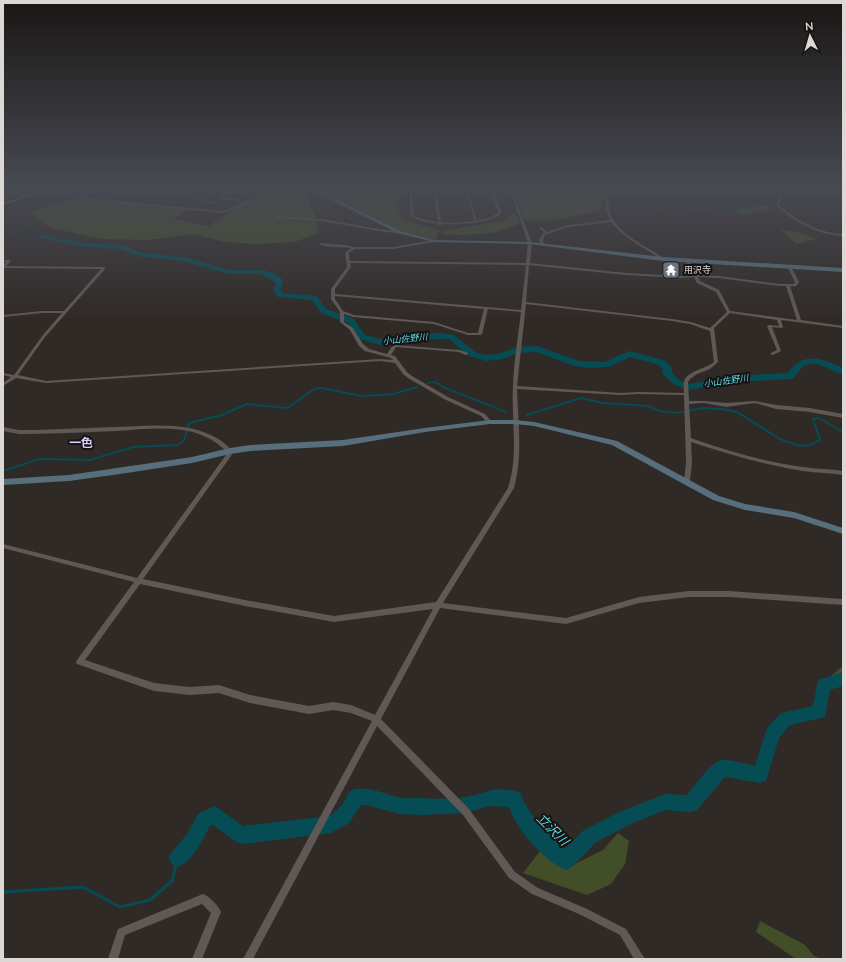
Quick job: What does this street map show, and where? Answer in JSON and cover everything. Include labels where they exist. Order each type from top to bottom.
[{"type":"street","points":[[399,232],[434,241]]},
{"type":"street","points":[[248,959],[438,604],[511,488],[515,475],[517,456],[515,387],[530,243],[526,232]]},
{"type":"street","points":[[542,244],[542,237],[550,232]]},
{"type":"street","points":[[620,232],[652,250],[663,259]]},
{"type":"street","points":[[826,232],[833,235],[843,235]]},
{"type":"street","points":[[321,244],[328,246],[341,245],[354,248],[393,248],[434,241],[530,243],[611,254],[663,259],[843,270]]},
{"type":"street","points":[[354,248],[347,253],[349,267],[333,289],[333,299],[342,315],[342,322],[352,329],[361,345],[367,350],[393,357],[405,373],[410,377],[425,387],[483,415],[490,422]]},
{"type":"street","points":[[3,261],[9,261],[3,267]]},
{"type":"street","points":[[688,261],[698,282],[718,291],[729,312]]},
{"type":"street","points":[[349,262],[528,264],[626,274],[682,277],[694,276],[788,286],[797,284],[789,266]]},
{"type":"street","points":[[3,267],[104,268],[44,336],[15,376],[3,385]]},
{"type":"street","points":[[788,286],[800,322]]},
{"type":"street","points":[[333,295],[523,311]]},
{"type":"street","points":[[524,303],[672,320],[691,323],[712,330]]},
{"type":"street","points":[[342,315],[434,323],[468,334],[480,334],[486,308]]},
{"type":"street","points":[[3,316],[42,312],[66,312]]},
{"type":"street","points":[[729,312],[843,327]]},
{"type":"street","points":[[712,330],[729,312]]},
{"type":"street","points":[[773,354],[779,351],[769,326],[781,327],[779,319]]},
{"type":"street","points":[[687,481],[688,439],[686,382],[691,375],[712,367],[716,362],[712,330]]},
{"type":"street","points":[[388,356],[394,346],[460,351],[466,354]]},
{"type":"street","points":[[3,374],[46,382],[380,360],[396,362]]},
{"type":"street","points":[[515,387],[621,394],[639,392],[686,392]]},
{"type":"street","points":[[686,405],[704,402],[726,405],[755,402],[776,407],[810,410],[843,416]]},
{"type":"street","points":[[3,482],[68,478],[120,471],[192,460],[230,451],[343,443],[425,430],[490,422],[515,422],[534,424],[614,442],[716,498],[732,503],[794,515],[843,531]]},
{"type":"street","points":[[3,429],[19,432],[37,432],[162,426],[193,431],[222,442],[230,451]]},
{"type":"street","points":[[688,439],[723,451],[752,458],[803,469],[843,473]]},
{"type":"street","points":[[230,451],[229,456],[80,662],[154,687],[190,691],[219,689],[250,699],[309,710],[333,706],[352,709],[376,719],[466,812],[512,875],[535,891],[582,911],[623,932],[640,959]]},
{"type":"street","points":[[3,546],[139,581],[245,603],[334,619],[438,604],[566,621],[639,600],[671,595],[730,594],[843,602]]},
{"type":"street","points":[[113,959],[121,932],[203,898],[216,912],[197,959]]},
{"type":"green space","points":[[69,232],[318,233],[295,242],[256,244],[226,242],[194,234],[148,240],[101,239]]},
{"type":"green space","points":[[407,232],[439,232],[437,233],[436,240]]},
{"type":"green space","points":[[443,232],[495,232],[462,235],[440,234]]},
{"type":"green space","points":[[782,232],[797,232],[817,239],[797,244]]},
{"type":"green space","points":[[843,666],[843,684],[826,691],[832,675]]},
{"type":"green space","points":[[618,833],[629,841],[625,864],[611,884],[587,895],[523,873],[541,850],[569,867],[603,850]]},
{"type":"green space","points":[[760,921],[805,945],[814,956],[822,959],[796,959],[756,932]]},
{"type":"waterway","points":[[33,232],[42,237]]},
{"type":"waterway","points":[[3,233],[21,237],[39,237]]},
{"type":"waterway","name":"小山佐野川","points":[[42,237],[84,245],[121,247],[139,254],[187,260],[229,272],[263,272],[271,275],[280,282],[277,290],[281,295],[314,298],[325,312],[346,318],[354,323],[362,337],[381,342],[411,337],[443,336],[451,337],[472,354],[486,358],[499,357],[517,350],[537,349],[578,364],[588,365],[606,365],[629,354],[660,362],[668,368],[667,373],[676,382],[688,387],[733,379],[791,376],[798,366],[808,361],[820,362],[843,372]]},
{"type":"waterway","points":[[428,383],[435,382],[444,387]]},
{"type":"waterway","points":[[321,388],[362,396],[393,394],[417,387],[413,388]]},
{"type":"waterway","points":[[444,387],[506,412]]},
{"type":"waterway","points":[[3,471],[40,459],[90,460],[133,447],[178,445],[184,440],[189,423],[222,415],[247,404],[288,408],[314,389],[321,388]]},
{"type":"waterway","points":[[527,415],[581,398],[603,403],[648,406],[659,411],[679,413],[701,408],[723,409],[737,412],[780,439],[797,445],[807,446],[820,440],[813,419],[819,418],[843,432]]},
{"type":"waterway","name":"立沢川","points":[[178,858],[193,840],[204,820],[215,815],[241,835],[331,824],[346,814],[356,797],[367,797],[399,806],[421,807],[466,805],[489,798],[514,799],[528,826],[542,841],[566,861],[590,836],[625,818],[665,802],[691,804],[708,782],[722,768],[760,775],[773,734],[786,718],[820,712],[823,685],[843,679]]},
{"type":"waterway","points":[[3,892],[83,887],[120,907],[150,900],[172,881],[178,858]]},
{"type":"place","name":"用沢寺","points":[[671,270]]},
{"type":"district","name":"一色","points":[[81,443]]}]
